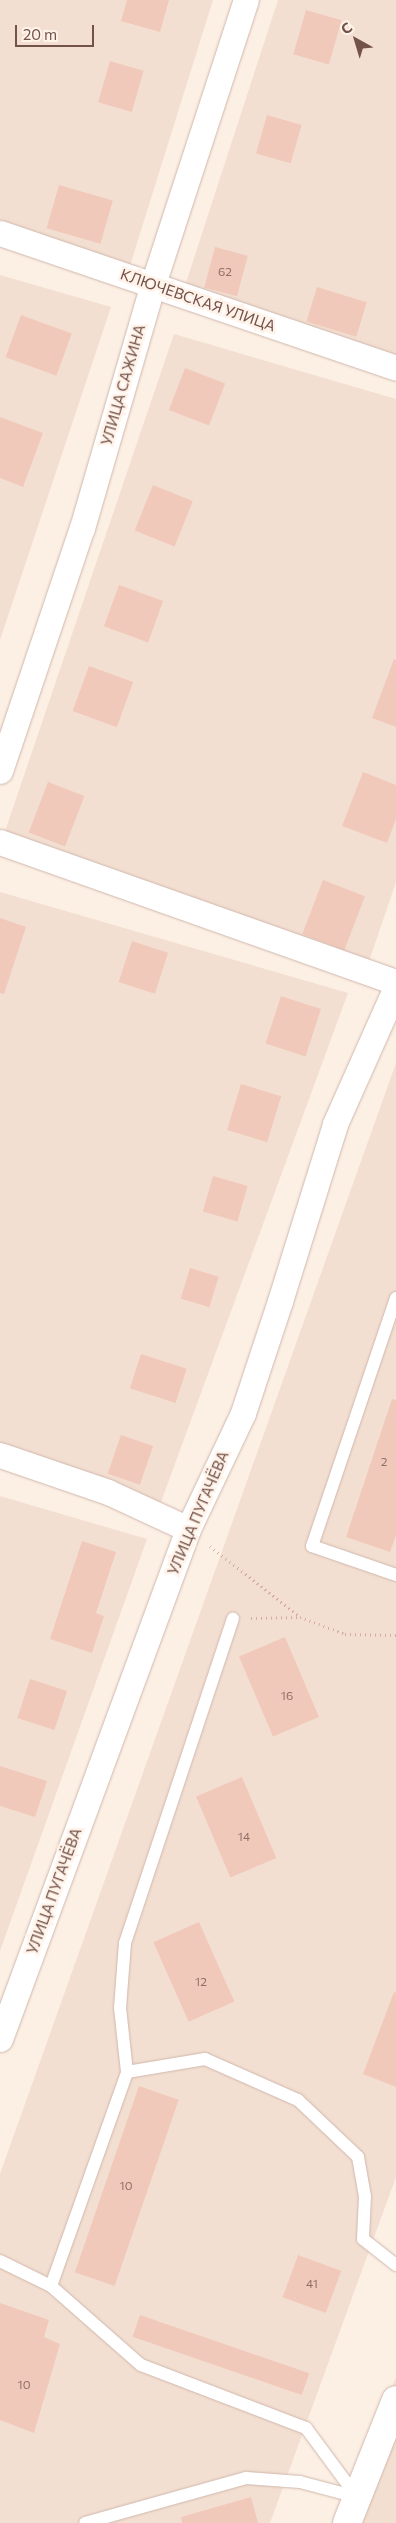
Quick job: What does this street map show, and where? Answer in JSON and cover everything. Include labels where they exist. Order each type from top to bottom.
[{"type":"street","name":"УЛИЦА САЖИНА","points":[[0,771],[82,528],[153,284],[246,0]]},
{"type":"street","name":"КЛЮЧЕВСКАЯ УЛИЦА","points":[[0,233],[396,368]]},
{"type":"street","points":[[0,842],[396,982]]},
{"type":"street","name":"УЛИЦА ПУГАЧЁВА","points":[[0,2039],[188,1528],[243,1413],[280,1302],[334,1124],[396,987]]},
{"type":"street","points":[[0,1455],[108,1492],[188,1528]]},
{"type":"street","points":[[347,2523],[396,2400]]},
{"type":"lane","points":[[396,1298],[312,1546],[396,1575]]},
{"type":"lane","points":[[51,2286],[127,2072],[120,2008],[125,1943],[233,1618]]},
{"type":"lane","points":[[127,2072],[205,2059],[298,2100],[358,2157],[365,2196],[363,2239],[396,2265]]},
{"type":"lane","points":[[0,2261],[51,2286],[141,2365],[306,2428],[357,2497]]},
{"type":"lane","points":[[85,2523],[246,2478],[300,2482],[357,2497]]},
{"type":"path","points":[[188,1528],[300,1617],[345,1634],[396,1635]]},
{"type":"path","points":[[233,1618],[300,1617]]},
{"type":"shaded area","points":[[0,0],[213,0],[128,272],[0,228]]},
{"type":"shaded area","points":[[278,0],[396,0],[396,364],[182,295]]},
{"type":"shaded area","points":[[0,275],[111,307],[0,640]]},
{"type":"shaded area","points":[[174,334],[396,399],[396,882],[366,970],[0,846]]},
{"type":"shaded area","points":[[0,892],[348,993],[158,1510],[0,1464]]},
{"type":"shaded area","points":[[396,1063],[396,2177],[270,2523],[0,2523],[0,2174]]},
{"type":"shaded area","points":[[0,1496],[147,1539],[0,1951]]},
{"type":"shaded area","points":[[396,2377],[396,2523],[342,2523]]},
{"type":"building","points":[[127,0],[169,0],[160,32],[121,21]]},
{"type":"building","points":[[306,10],[342,20],[329,64],[293,54]]},
{"type":"building","points":[[110,61],[144,71],[132,112],[98,102]]},
{"type":"building","points":[[267,115],[302,125],[291,163],[256,153]]},
{"type":"building","points":[[59,185],[113,200],[100,244],[47,228]]},
{"type":"building","points":[[215,247],[248,256],[237,296],[204,288]]},
{"type":"building","points":[[317,287],[367,302],[356,337],[306,321]]},
{"type":"building","points":[[21,315],[72,333],[56,376],[6,357]]},
{"type":"building","points":[[185,368],[225,383],[209,425],[169,410]]},
{"type":"building","points":[[0,417],[43,433],[23,487],[0,478]]},
{"type":"building","points":[[153,485],[193,501],[175,547],[135,530]]},
{"type":"building","points":[[119,585],[163,601],[148,642],[104,626]]},
{"type":"building","points":[[394,659],[396,660],[396,727],[372,718]]},
{"type":"building","points":[[89,666],[133,682],[117,727],[73,711]]},
{"type":"building","points":[[363,772],[396,785],[396,819],[387,843],[342,826]]},
{"type":"building","points":[[48,782],[84,796],[65,846],[29,832]]},
{"type":"building","points":[[323,880],[365,896],[344,950],[302,934]]},
{"type":"building","points":[[0,918],[26,927],[4,994],[0,993]]},
{"type":"building","points":[[132,941],[168,953],[155,994],[119,982]]},
{"type":"building","points":[[281,996],[321,1009],[305,1057],[266,1044]]},
{"type":"building","points":[[241,1084],[281,1096],[267,1142],[227,1130]]},
{"type":"building","points":[[213,1176],[248,1186],[237,1221],[203,1212]]},
{"type":"building","points":[[190,1268],[219,1277],[209,1307],[181,1299]]},
{"type":"building","points":[[141,1354],[187,1369],[176,1403],[130,1388]]},
{"type":"building","points":[[392,1399],[396,1400],[396,1535],[390,1552],[346,1537]]},
{"type":"building","points":[[121,1435],[153,1446],[140,1485],[108,1474]]},
{"type":"building","points":[[82,1541],[116,1552],[96,1613],[104,1616],[92,1653],[50,1639]]},
{"type":"building","points":[[285,1637],[319,1717],[273,1737],[239,1657]]},
{"type":"building","points":[[30,1679],[67,1691],[54,1730],[17,1718]]},
{"type":"building","points":[[0,1766],[47,1781],[35,1817],[0,1806]]},
{"type":"building","points":[[242,1777],[276,1858],[230,1878],[196,1797]]},
{"type":"building","points":[[199,1922],[234,2001],[189,2022],[153,1942]]},
{"type":"building","points":[[394,1992],[396,1993],[396,2087],[363,2074]]},
{"type":"building","points":[[139,2086],[179,2100],[115,2286],[75,2272]]},
{"type":"building","points":[[298,2255],[341,2271],[326,2313],[283,2297]]},
{"type":"building","points":[[0,2303],[49,2320],[44,2337],[60,2344],[34,2433],[0,2420]]},
{"type":"building","points":[[140,2315],[309,2373],[302,2395],[133,2337]]},
{"type":"building","points":[[251,2497],[258,2523],[182,2523],[181,2517]]}]
